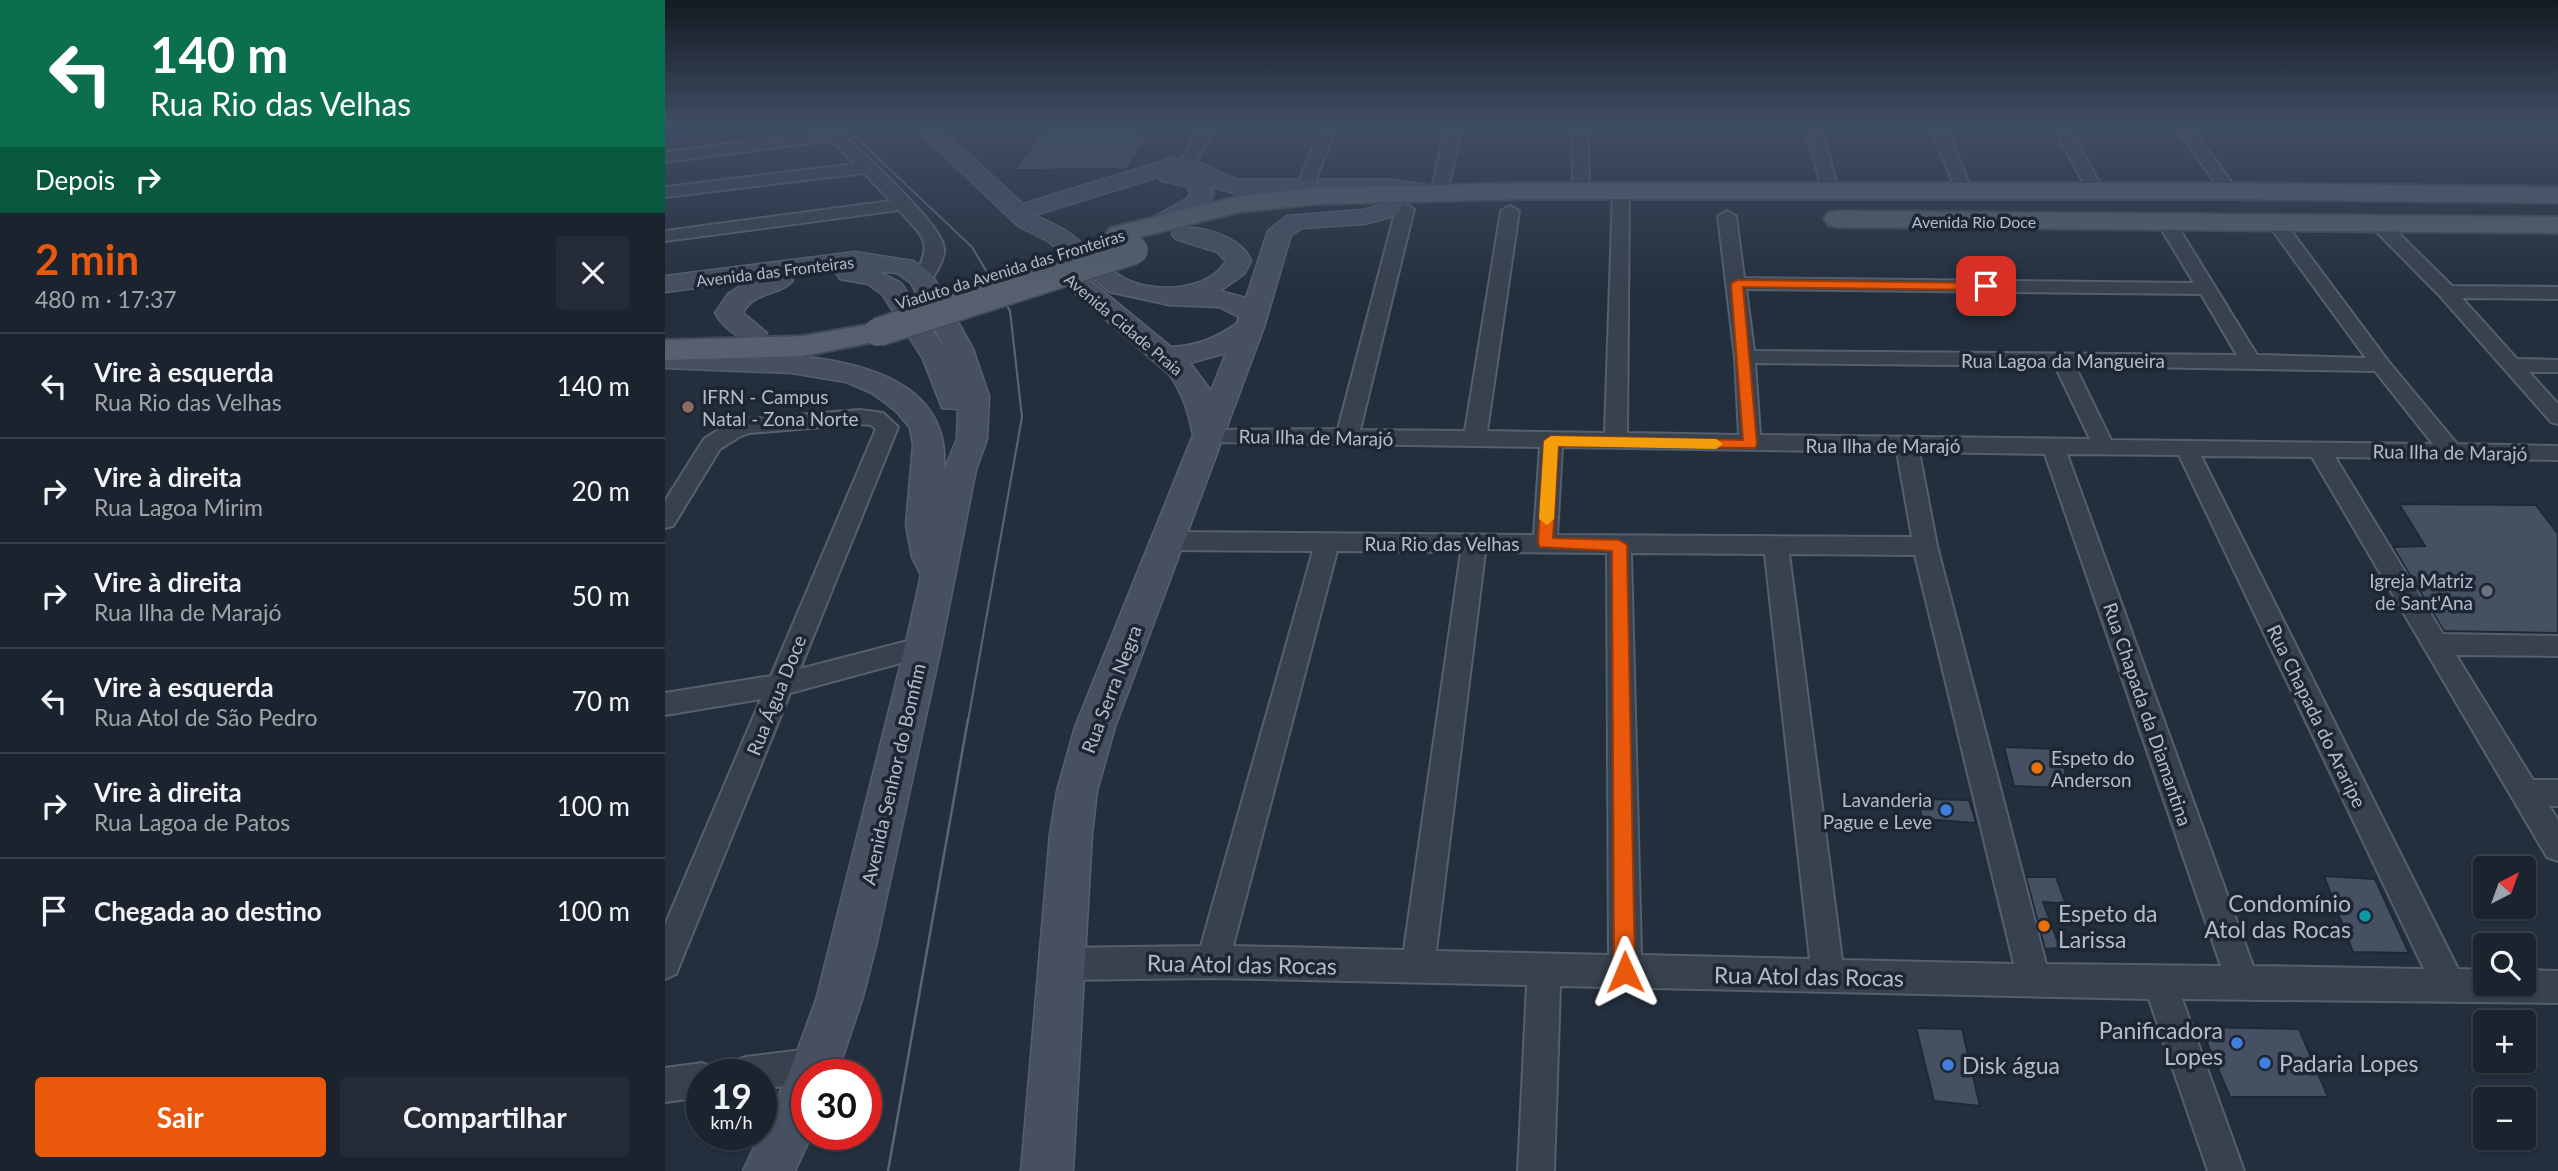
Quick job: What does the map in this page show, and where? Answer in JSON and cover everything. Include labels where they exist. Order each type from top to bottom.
[{"type":"main road","name":"Avenida Cidade Praia","points":[[986,181],[1022,217],[1057,236],[1119,286],[1139,292],[1184,298],[1222,299],[1237,304],[1252,321]]},
{"type":"main road","points":[[1022,217],[1126,181]]},
{"type":"main road","points":[[1057,236],[1072,213],[1100,196],[1145,181]]},
{"type":"main road","points":[[1141,337],[1157,315],[1184,298],[1223,281],[1234,272],[1238,262],[1237,254],[1226,246],[1175,228],[1198,202],[1202,193],[1195,181]]},
{"type":"main road","points":[[1219,181],[1228,186],[1394,187],[1439,193]]},
{"type":"main road","name":"Avenida Rio Doce","points":[[1352,203],[1397,209],[1510,211],[1831,193],[2230,191],[2558,195]]},
{"type":"main road","name":"Avenida Rio Doce","points":[[1352,203],[1439,193],[1581,192],[1621,203],[1740,217],[2277,224],[2550,223]]},
{"type":"main road","points":[[1740,217],[1771,211],[1882,210],[1890,204],[1886,193]]},
{"type":"main road","points":[[1943,221],[1926,209],[1924,202],[1932,198],[2057,197],[2088,193]]},
{"type":"main road","name":"Viaduto da Avenida das Fronteiras","points":[[665,350],[803,346],[1175,228],[1352,203]]},
{"type":"main road","name":"Avenida Rio Doce","points":[[1280,231],[1296,221],[1364,217],[1397,209]]},
{"type":"main road","name":"Avenida Cidade Praia","points":[[1022,217],[1033,245],[1165,356],[1195,389],[1202,406],[1208,435]]},
{"type":"main road","name":"Rua Serra Negra","points":[[1047,1171],[1071,834],[1083,762],[1252,321],[1280,231]]},
{"type":"main road","name":"Avenida das Fronteiras","points":[[665,284],[855,260],[894,263],[911,270],[922,279]]},
{"type":"main road","points":[[753,333],[733,320],[729,313],[731,307],[747,293],[771,282],[822,274],[854,273],[876,278],[894,292],[937,359],[956,412],[960,470]]},
{"type":"main road","points":[[922,279],[959,349],[974,396],[974,429],[960,470]]},
{"type":"main road","points":[[1165,356],[1193,356],[1216,348],[1252,321]]},
{"type":"main road","name":"Viaduto da Avenida das Fronteiras","points":[[665,336],[753,333],[871,323]]},
{"type":"main road","points":[[665,359],[818,368],[871,381],[898,396],[922,420],[927,432],[929,464],[922,537],[930,562],[938,575]]},
{"type":"main road","name":"Avenida Senhor do Bomfim","points":[[818,1059],[853,946],[923,648],[960,470]]},
{"type":"main road","name":"Avenida Senhor do Bomfim","points":[[769,1171],[791,1124]]},
{"type":"street","points":[[665,192],[764,181]]},
{"type":"street","points":[[878,181],[932,237],[935,246],[934,258],[922,279]]},
{"type":"street","points":[[1305,186],[1307,181]]},
{"type":"street","points":[[1439,193],[1442,181]]},
{"type":"street","points":[[1581,181],[1581,192]]},
{"type":"street","points":[[1828,181],[1831,193]]},
{"type":"street","points":[[1960,181],[1965,193]]},
{"type":"street","points":[[2083,181],[2088,193]]},
{"type":"street","points":[[2222,181],[2230,191]]},
{"type":"street","points":[[1616,442],[1621,203]]},
{"type":"street","points":[[665,236],[903,204]]},
{"type":"street","points":[[1347,438],[1397,209]]},
{"type":"street","points":[[1475,439],[1510,211]]},
{"type":"street","points":[[1740,217],[1737,284],[1750,444]]},
{"type":"street","points":[[2166,222],[2251,361]]},
{"type":"street","points":[[2277,224],[2381,365],[2451,452]]},
{"type":"street","points":[[2379,224],[2447,292],[2558,417]]},
{"type":"street","points":[[1737,284],[2208,289]]},
{"type":"street","points":[[2447,292],[2558,293]]},
{"type":"street","name":"Rua Lagoa da Mangueira","points":[[1745,357],[2251,361],[2381,365]]},
{"type":"street","points":[[2062,360],[2104,447]]},
{"type":"street","points":[[2512,365],[2558,366]]},
{"type":"street","name":"Rua Água Doce","points":[[665,520],[712,444],[745,426],[860,417],[876,418],[887,427],[665,963]]},
{"type":"street","name":"Rua Ilha de Marajó","points":[[1208,435],[2558,453]]},
{"type":"street","points":[[1545,543],[1551,441]]},
{"type":"street","points":[[1907,445],[1925,546],[2033,979]]},
{"type":"street","name":"Rua Chapada da Diamantina","points":[[2053,446],[2242,982]]},
{"type":"street","name":"Rua Chapada do Araripe","points":[[2186,447],[2448,984]]},
{"type":"street","points":[[2319,450],[2558,847]]},
{"type":"street","name":"Rua Rio das Velhas","points":[[1169,541],[1925,546]]},
{"type":"street","points":[[1213,961],[1327,542]]},
{"type":"street","points":[[1418,968],[1474,543]]},
{"type":"street","points":[[1619,545],[1625,972]]},
{"type":"street","points":[[1776,546],[1828,976]]},
{"type":"street","points":[[2438,644],[2558,646]]},
{"type":"street","points":[[665,704],[780,685],[923,648]]},
{"type":"street","points":[[2525,793],[2558,793]]},
{"type":"street","name":"Rua Atol das Rocas","points":[[1061,964],[1213,961],[1543,971],[2160,983],[2558,986]]},
{"type":"street","points":[[1536,1171],[1543,971]]},
{"type":"street","points":[[2160,983],[2226,1171]]},
{"type":"street","points":[[665,1085],[686,1082]]},
{"type":"building","name":"Igreja Matriz de Sant'Ana","points":[[2399,504],[2536,505],[2558,534],[2558,633],[2444,631],[2393,547],[2425,546]]},
{"type":"building","name":"Espeto do Anderson","points":[[2004,747],[2060,749],[2069,788],[2014,786]]},
{"type":"building","name":"Lavanderia Pague e Leve","points":[[1916,799],[1969,800],[1976,823],[1923,819]]},
{"type":"building","name":"Condomínio Atol das Rocas","points":[[2324,876],[2375,879],[2409,953],[2353,952]]},
{"type":"building","name":"Espeto da Larissa","points":[[2026,877],[2056,877],[2066,904],[2043,902],[2060,948],[2045,949]]},
{"type":"building","name":"Padaria Lopes","points":[[2200,1027],[2299,1029],[2328,1097],[2230,1097]]},
{"type":"building","name":"Disk água","points":[[1916,1028],[1962,1029],[1980,1106],[1934,1101]]},
{"type":"tram line","points":[[902,181],[972,247],[1010,311],[1022,417],[968,721]]},
{"type":"tram line","points":[[888,1171],[968,719]]},
{"type":"slow traffic","points":[[1547,519],[1551,441],[1716,444]]},
{"type":"place","name":"IFRN - Campus Natal - Zona Norte","points":[[688,407]]},
{"type":"place","name":"Igreja Matriz de Sant'Ana","points":[[2487,591]]},
{"type":"place","name":"Espeto do Anderson","points":[[2037,768]]},
{"type":"place","name":"Lavanderia Pague e Leve","points":[[1946,810]]},
{"type":"place","name":"Condomínio Atol das Rocas","points":[[2365,916]]},
{"type":"place","name":"Espeto da Larissa","points":[[2044,926]]},
{"type":"place","name":"Panificadora Lopes","points":[[2237,1043]]},
{"type":"place","name":"Padaria Lopes","points":[[2265,1063]]},
{"type":"place","name":"Disk água","points":[[1948,1065]]},
{"type":"route","points":[[1625,972],[1619,545],[1545,543],[1551,441],[1750,444],[1737,284],[1986,286]]}]
